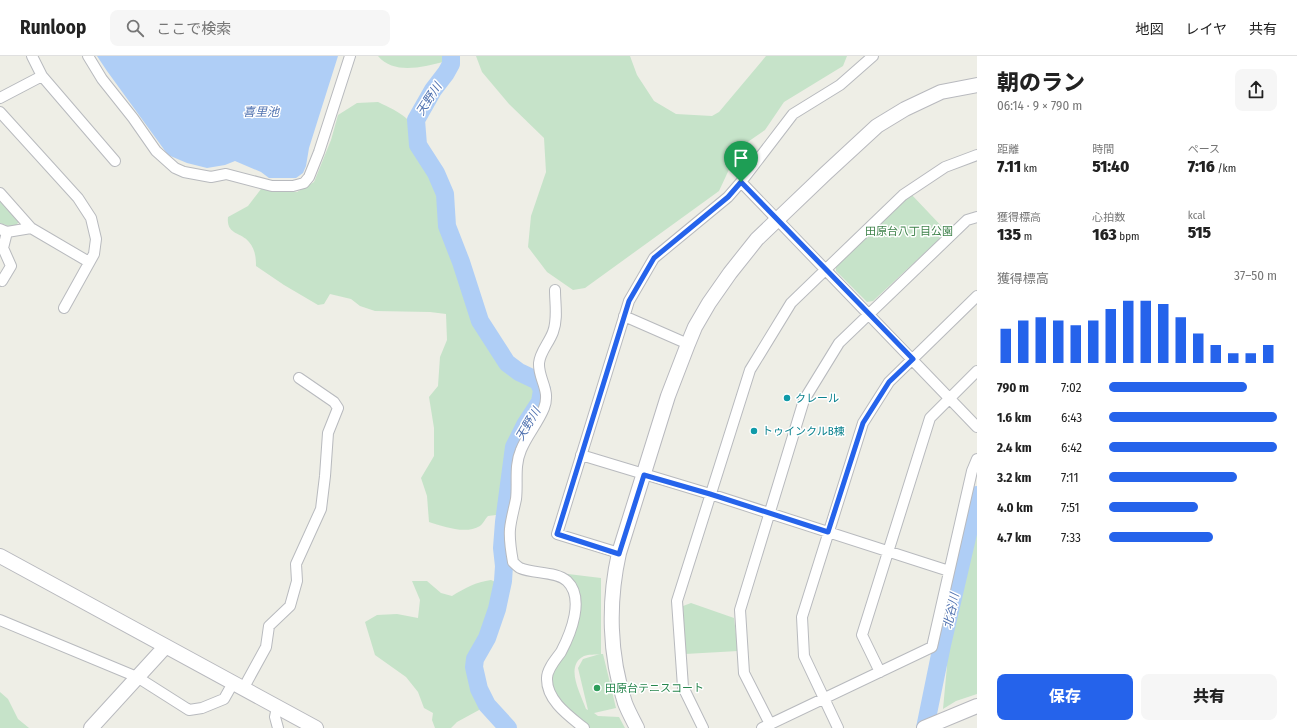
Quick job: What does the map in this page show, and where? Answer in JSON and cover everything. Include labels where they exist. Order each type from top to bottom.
[{"type":"street","points":[[32,56],[42,76],[115,161]]},
{"type":"street","points":[[88,56],[102,79],[133,118],[156,151],[166,162],[175,168],[184,172],[211,177],[226,174],[272,186],[293,186],[304,183],[309,177],[322,147],[350,56]]},
{"type":"street","points":[[619,554],[557,534],[629,301],[654,258],[728,197],[793,114],[840,85],[873,56]]},
{"type":"street","points":[[0,98],[42,76]]},
{"type":"street","points":[[636,728],[626,704],[616,667],[612,608],[615,574],[619,554],[668,396],[696,327],[709,303],[757,239],[877,126],[905,108],[940,92],[977,84]]},
{"type":"street","points":[[0,112],[78,198],[91,218],[96,239],[94,254],[88,262],[64,308]]},
{"type":"street","points":[[703,728],[683,687],[677,601],[750,370],[791,303],[903,195],[945,167],[977,155]]},
{"type":"street","points":[[741,182],[977,427]]},
{"type":"street","points":[[0,193],[31,228],[88,262]]},
{"type":"street","points":[[977,217],[967,220],[839,343],[804,400],[740,610],[744,673],[766,726],[932,647],[972,471],[977,459]]},
{"type":"street","points":[[0,280],[2,281],[11,266],[3,248],[3,231],[31,228]]},
{"type":"street","points":[[555,290],[556,322],[553,333],[539,362],[540,372],[546,388],[546,396],[544,407],[520,452],[516,480],[516,498],[510,528],[511,548],[513,562],[520,568],[562,577],[573,589],[576,599],[576,611],[572,625],[562,650],[550,668],[546,678],[549,691],[555,702],[584,728]]},
{"type":"street","points":[[838,728],[804,656],[802,617],[863,423],[889,382],[977,296]]},
{"type":"street","points":[[624,316],[688,344]]},
{"type":"street","points":[[880,672],[862,635],[930,418],[977,371]]},
{"type":"street","points":[[0,620],[137,677],[189,710],[202,708],[224,699],[238,686],[266,647],[269,626],[290,606],[297,581],[296,564],[321,509],[328,433],[338,408],[334,402],[299,378]]},
{"type":"street","points":[[581,456],[710,494],[949,571]]},
{"type":"street","points":[[0,556],[316,728]]},
{"type":"street","points":[[91,728],[165,647]]},
{"type":"street","points":[[924,728],[977,706]]},
{"type":"street","points":[[278,707],[275,717],[278,728]]},
{"type":"green space","points":[[378,56],[448,56],[443,62],[427,66],[400,68],[392,66]]},
{"type":"green space","points":[[476,56],[630,56],[637,75],[654,101],[676,114],[712,116],[719,112],[766,56],[847,56],[843,66],[784,102],[765,130],[739,148],[719,191],[585,288],[573,290],[547,272],[528,247],[531,216],[546,172],[544,138],[509,104],[482,72]]},
{"type":"green space","points":[[378,102],[401,114],[410,123],[415,141],[453,226],[460,253],[466,303],[479,331],[495,355],[510,372],[532,380],[539,392],[509,449],[509,460],[504,480],[503,499],[496,515],[488,516],[480,526],[474,529],[454,529],[429,522],[427,496],[421,478],[434,456],[434,428],[429,397],[438,386],[440,357],[447,340],[446,314],[430,312],[375,311],[360,306],[351,299],[330,294],[324,304],[318,305],[256,266],[253,247],[246,239],[232,230],[228,223],[228,217],[248,206],[261,189],[268,188],[297,192],[314,182],[331,140],[338,115],[357,103]]},
{"type":"green space","name":"田原台八丁目公園","points":[[911,194],[947,232],[873,301],[867,302],[836,271],[836,266]]},
{"type":"green space","points":[[0,200],[19,221],[16,226],[9,226],[0,223]]},
{"type":"green space","points":[[977,513],[977,694],[956,701],[943,709],[947,651]]},
{"type":"green space","points":[[568,574],[601,578],[601,654],[603,654],[616,708],[594,713],[598,716],[619,717],[625,728],[586,728],[570,713],[555,694],[551,677],[579,599],[564,579]],"holes":[[[600,654],[583,659],[578,668],[588,710],[586,709],[578,688],[575,666],[584,656]]]},
{"type":"green space","points":[[491,580],[498,583],[506,598],[501,621],[478,669],[488,701],[479,710],[457,722],[451,728],[435,728],[432,720],[433,713],[424,708],[418,692],[406,677],[375,655],[365,622],[377,615],[397,614],[418,618],[420,600],[412,581],[427,581],[441,593],[452,596],[461,590],[480,582]]},
{"type":"green space","points":[[691,603],[734,618],[738,651],[685,654],[683,606]]},
{"type":"green space","points":[[0,692],[8,699],[18,719],[29,728],[0,728]]},
{"type":"water","name":"喜里池","points":[[97,56],[338,56],[309,148],[306,166],[303,173],[296,178],[269,178],[261,172],[235,161],[225,165],[207,168],[187,163],[168,155]]},
{"type":"waterway","name":"天野川","points":[[451,56],[451,64],[433,90],[416,120],[418,145],[436,173],[445,194],[447,226],[461,262],[480,321],[507,363],[519,372],[538,381],[542,390],[540,402],[525,425],[514,447],[504,522],[502,548],[504,566],[503,581],[497,609],[487,638],[475,659],[474,667],[479,689],[487,705],[508,728]]},
{"type":"waterway","name":"北谷川","points":[[925,728],[942,645],[977,495]]},
{"type":"place","name":"クレール","points":[[787,398]]},
{"type":"place","name":"トゥインクルB棟","points":[[754,431]]},
{"type":"place","name":"田原台テニスコート","points":[[597,688]]},
{"type":"route","points":[[741,182],[913,359],[889,382],[863,423],[828,532],[710,494],[644,475],[619,554],[557,534],[629,301],[654,258],[728,197],[741,182]]}]
